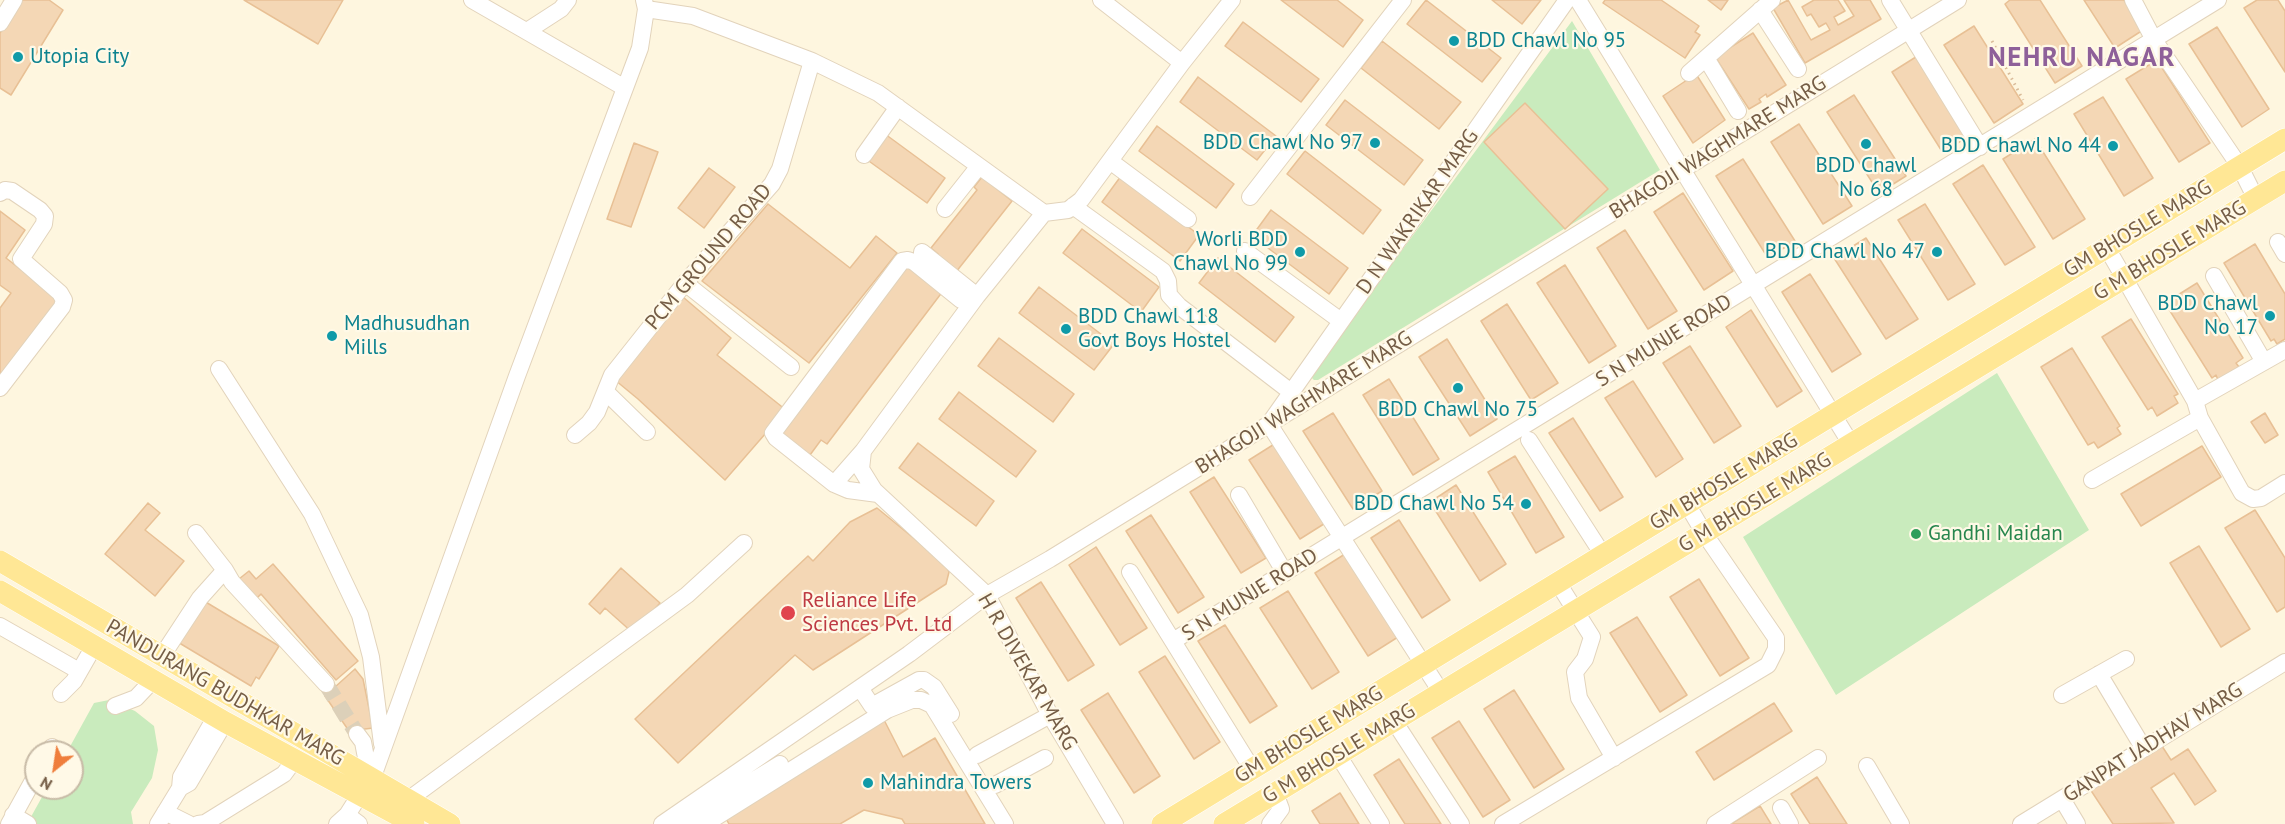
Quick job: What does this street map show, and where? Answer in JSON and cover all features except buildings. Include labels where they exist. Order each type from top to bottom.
[{"type":"main road","name":"GM BHOSLE MARG","points":[[1162,824],[2285,139]]},
{"type":"main road","name":"G M BHOSLE MARG","points":[[1224,824],[2285,181]]},
{"type":"main road","name":"PANDURANG BUDHKAR MARG","points":[[0,561],[162,656],[366,786],[414,824]]},
{"type":"main road","name":"PANDURANG BUDHKAR MARG","points":[[0,591],[221,719],[295,759],[408,800],[444,823]]},
{"type":"street","points":[[0,23],[14,0]]},
{"type":"street","points":[[472,0],[625,88]]},
{"type":"street","points":[[527,32],[561,9],[568,0]]},
{"type":"street","points":[[1101,0],[1182,63]]},
{"type":"street","points":[[834,484],[863,451],[969,298],[1044,213],[1068,210],[1082,200],[1182,63],[1232,0]]},
{"type":"street","points":[[1250,197],[1403,0]]},
{"type":"street","name":"D N WAKRIKAR MARG","points":[[1269,424],[1567,0]]},
{"type":"street","points":[[1578,0],[1851,444]]},
{"type":"street","points":[[1890,0],[1980,147]]},
{"type":"street","name":"BHAGOJI WAGHMARE MARG","points":[[662,824],[909,654],[987,595],[1958,0]]},
{"type":"street","points":[[2133,0],[2154,40],[2240,167],[2256,199]]},
{"type":"street","name":"S N MUNJE ROAD","points":[[1173,641],[2217,0]]},
{"type":"street","points":[[348,821],[382,748],[517,376],[640,48],[645,4],[693,16],[812,62],[878,93],[1044,213]]},
{"type":"street","points":[[1689,73],[1766,5],[1798,69]]},
{"type":"street","points":[[1706,58],[1737,111]]},
{"type":"street","name":"PCM GROUND ROAD","points":[[575,435],[589,423],[601,404],[612,375],[684,283],[772,184],[780,169],[812,62]]},
{"type":"street","points":[[864,155],[898,107]]},
{"type":"street","points":[[1110,161],[1188,219]]},
{"type":"street","points":[[945,209],[979,166]]},
{"type":"street","points":[[0,193],[5,190],[12,191],[45,216],[44,224],[21,259],[60,293],[64,300],[62,307],[0,388]]},
{"type":"street","points":[[1073,206],[1163,271],[1169,295],[1179,306],[1291,392]]},
{"type":"street","points":[[2107,248],[2195,401],[2200,418],[2242,493],[2253,499],[2260,498],[2285,483]]},
{"type":"street","points":[[1245,250],[1341,321]]},
{"type":"street","points":[[922,252],[969,298]]},
{"type":"street","points":[[878,494],[855,491],[834,484],[776,438],[773,433],[902,261],[914,262],[969,298]]},
{"type":"street","points":[[2214,276],[2264,362]]},
{"type":"street","points":[[684,283],[791,367]]},
{"type":"street","points":[[2195,401],[2285,350]]},
{"type":"street","points":[[219,369],[312,514],[360,615],[371,657],[382,748]]},
{"type":"street","points":[[606,392],[647,432]]},
{"type":"street","points":[[2092,480],[2200,418]]},
{"type":"street","points":[[1269,424],[1441,692]]},
{"type":"street","points":[[1529,440],[1602,555]]},
{"type":"street","name":"H R DIVEKAR MARG","points":[[863,451],[861,469],[878,494],[987,595],[1050,715],[1115,824]]},
{"type":"street","points":[[1239,495],[1285,573]]},
{"type":"street","points":[[1503,824],[1768,665],[1776,649],[1776,638],[1704,533],[1688,504]]},
{"type":"street","points":[[196,533],[225,570],[231,582],[326,684]]},
{"type":"street","points":[[408,800],[687,595],[744,543]]},
{"type":"street","points":[[162,656],[200,598],[225,570]]},
{"type":"street","points":[[1130,572],[1252,769]]},
{"type":"street","points":[[1558,583],[1592,636],[1586,659],[1575,672],[1579,698],[1614,758]]},
{"type":"street","points":[[0,626],[80,671]]},
{"type":"street","points":[[61,694],[74,681],[94,646]]},
{"type":"street","points":[[2062,695],[2126,659]]},
{"type":"street","name":"GANPAT JADHAV MARG","points":[[2021,824],[2285,662]]},
{"type":"street","points":[[2099,674],[2144,749]]},
{"type":"street","points":[[116,706],[136,698],[153,680]]},
{"type":"street","points":[[682,824],[872,706],[919,680],[929,682],[1015,817],[1016,824]]},
{"type":"street","points":[[860,688],[872,706]]},
{"type":"street","points":[[705,824],[886,710],[912,700],[921,700],[932,705],[1005,824]]},
{"type":"street","points":[[977,755],[1050,715]]},
{"type":"street","points":[[189,824],[162,818],[180,788],[189,783],[221,719]]},
{"type":"street","points":[[1394,721],[1461,824]]},
{"type":"street","points":[[357,734],[363,742],[366,786]]},
{"type":"street","points":[[772,748],[782,762]]},
{"type":"street","points":[[1338,755],[1381,824]]},
{"type":"street","points":[[995,785],[1045,758]]},
{"type":"street","points":[[1715,824],[1818,758]]},
{"type":"street","points":[[198,824],[205,823],[284,774],[295,759]]},
{"type":"street","points":[[1867,766],[1901,824]]},
{"type":"street","points":[[1270,824],[1281,809],[1275,793]]},
{"type":"street","points":[[24,797],[11,820],[28,824]]},
{"type":"street","points":[[2062,799],[2077,824]]},
{"type":"street","points":[[1781,808],[1790,824]]},
{"type":"path","points":[[1992,41],[2031,115]]},
{"type":"green space","points":[[1572,21],[1660,170],[1318,380],[1314,380],[1311,377],[1313,370]]},
{"type":"green space","name":"Gandhi Maidan","points":[[1997,373],[2089,530],[1836,695],[1743,537]]},
{"type":"green space","points":[[109,700],[135,711],[154,726],[158,750],[152,778],[131,812],[133,824],[27,824],[40,800],[84,800],[84,740],[74,740],[94,703]]},
{"type":"tunnel","points":[[326,684],[357,734]]},
{"type":"place","name":"BDD Chawl No 95","points":[[1454,41]]},
{"type":"place","name":"Utopia City","points":[[18,57]]},
{"type":"place","name":"BDD Chawl No 97","points":[[1375,143]]},
{"type":"place","name":"BDD Chawl No 68","points":[[1866,144]]},
{"type":"place","name":"BDD Chawl No 44","points":[[2113,146]]},
{"type":"place","name":"Worli BDD Chawl No 99","points":[[1300,252]]},
{"type":"place","name":"BDD Chawl No 47","points":[[1937,252]]},
{"type":"place","name":"BDD Chawl No 17","points":[[2270,316]]},
{"type":"place","name":"BDD Chawl 118 Govt Boys Hostel","points":[[1066,329]]},
{"type":"place","name":"Madhusudhan Mills","points":[[332,336]]},
{"type":"place","name":"BDD Chawl No 75","points":[[1458,388]]},
{"type":"place","name":"BDD Chawl No 54","points":[[1526,504]]},
{"type":"place","name":"Gandhi Maidan","points":[[1916,534]]},
{"type":"place","name":"Reliance Life Sciences Pvt. Ltd","points":[[788,613]]},
{"type":"place","name":"Mahindra Towers","points":[[868,783]]},
{"type":"district","name":"NEHRU NAGAR","points":[[2082,58]]}]
